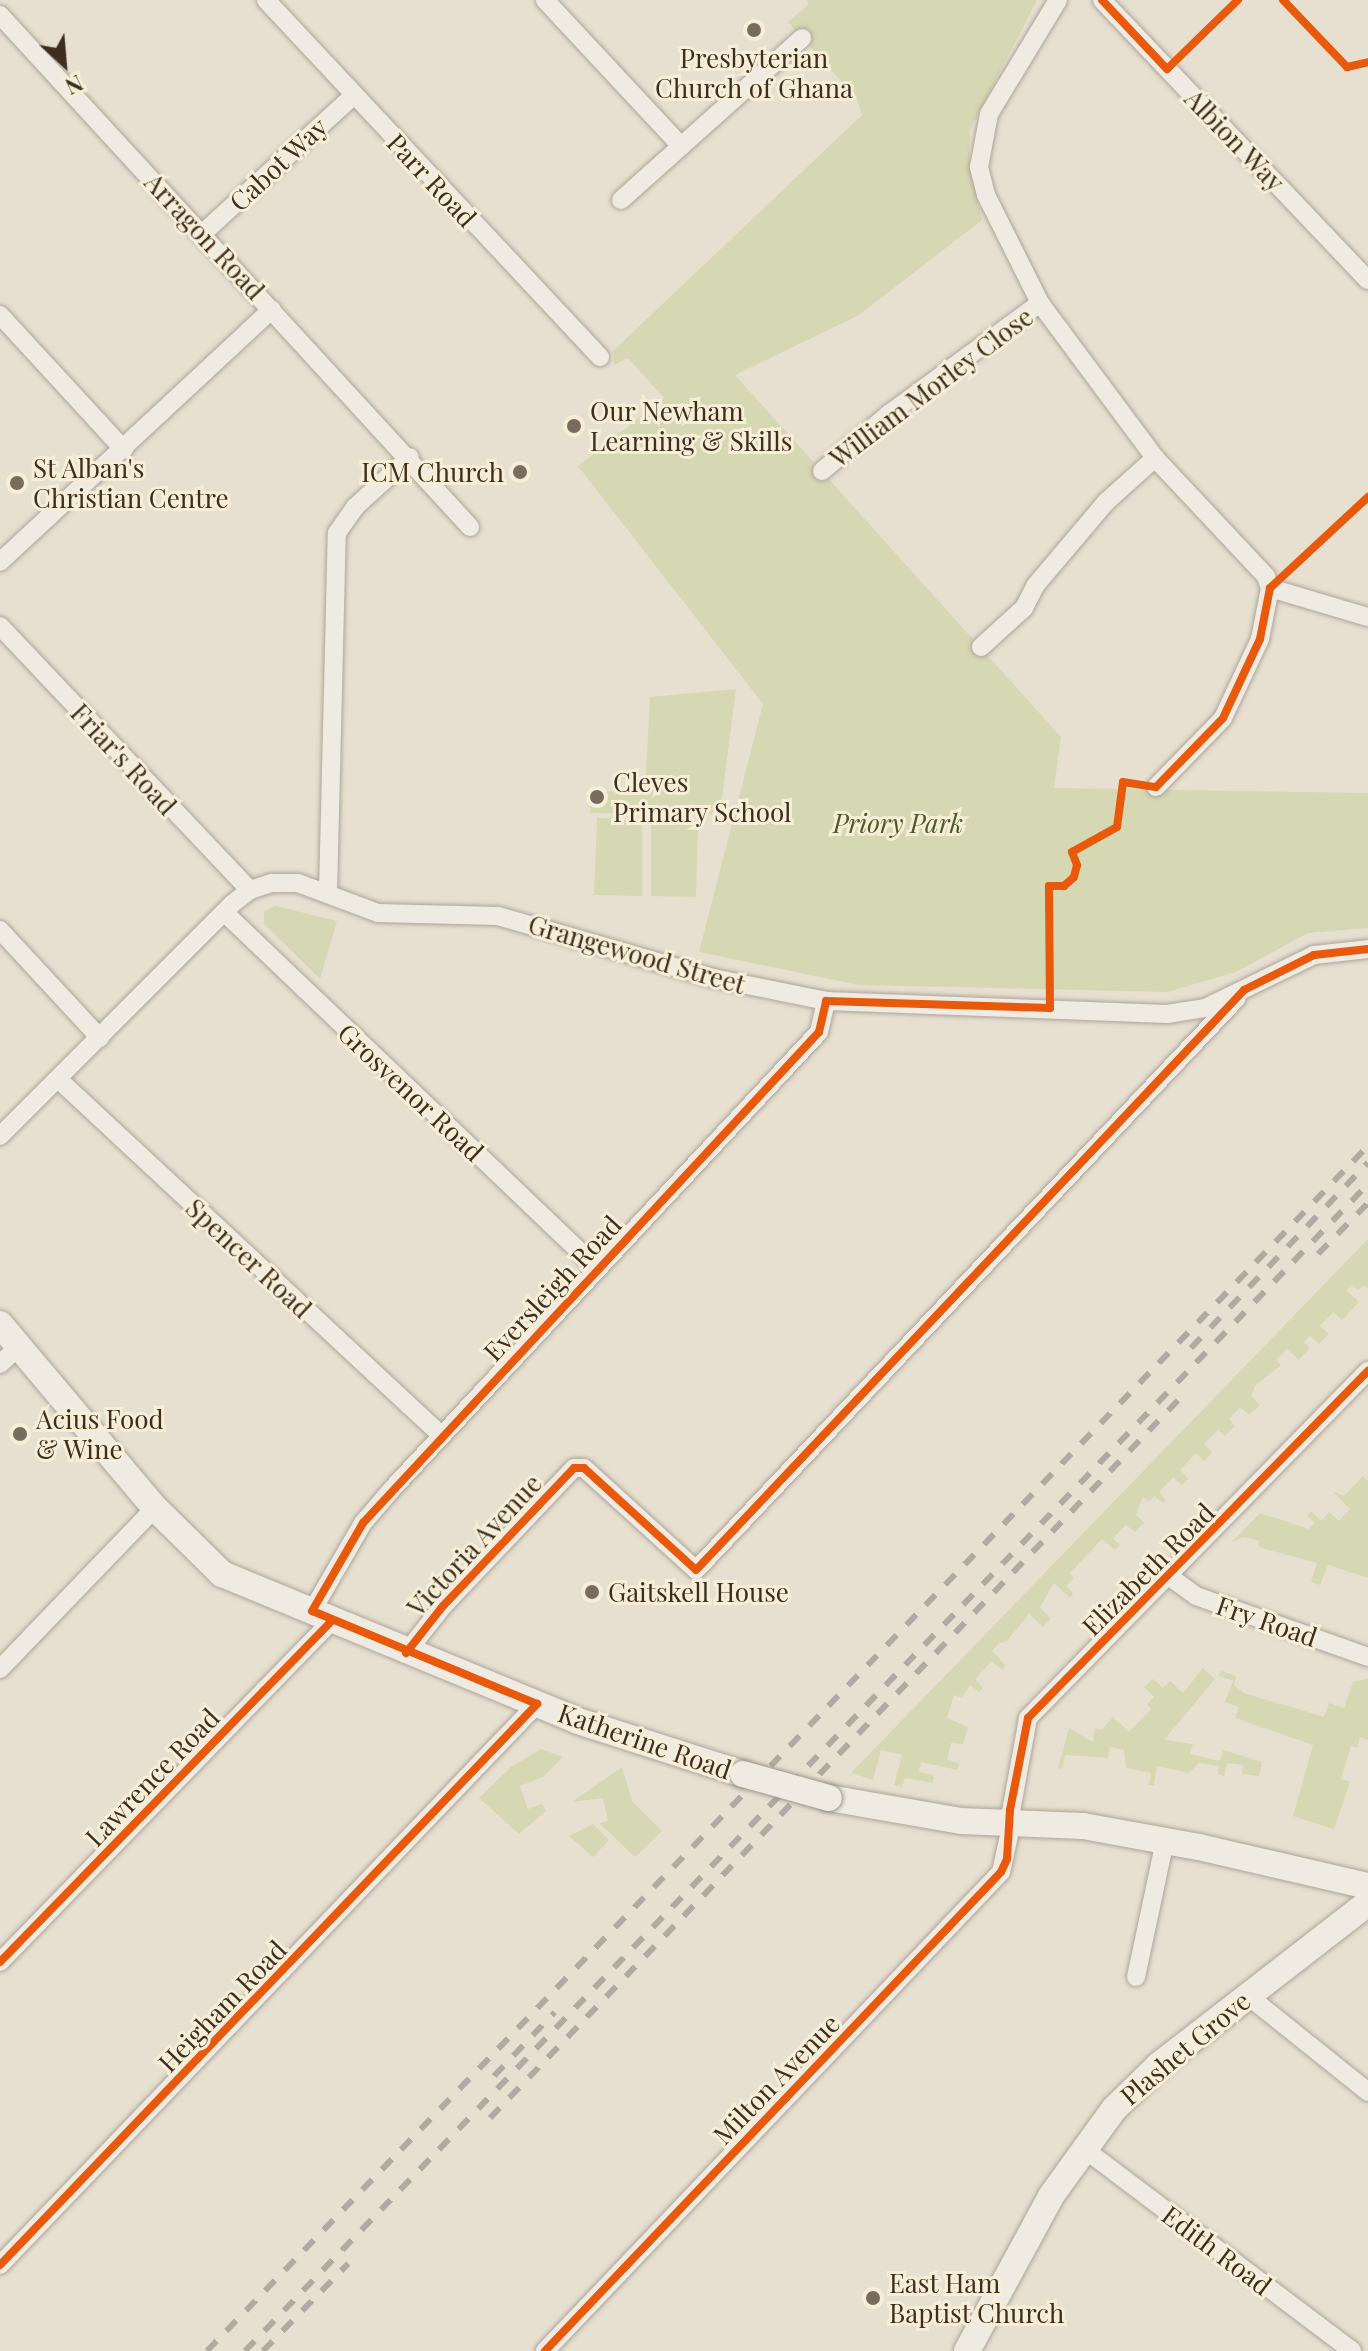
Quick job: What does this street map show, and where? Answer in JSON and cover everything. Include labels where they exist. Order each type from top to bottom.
[{"type":"main road","name":"Katherine Road","points":[[0,1324],[9,1356],[222,1574],[406,1653],[537,1704],[743,1774],[829,1798],[954,1820],[1083,1826],[1368,1886]]},
{"type":"main road","name":"Plashet Grove","points":[[967,2351],[1019,2251],[1083,2148],[1132,2089],[1247,1995],[1368,1903]]},
{"type":"street","name":"Parr Road","points":[[266,0],[600,357]]},
{"type":"street","points":[[545,0],[681,146]]},
{"type":"street","name":"William Morley Close","points":[[1058,0],[1007,82],[981,139],[979,167],[995,212],[1040,303],[1155,458],[1266,576],[1270,588]]},
{"type":"street","name":"Albion Way","points":[[1102,0],[1368,280]]},
{"type":"street","name":"Arragon Road","points":[[0,15],[410,457],[470,527]]},
{"type":"street","points":[[621,200],[802,38]]},
{"type":"street","name":"Cabot Way","points":[[203,233],[353,96]]},
{"type":"street","name":"William Morley Close","points":[[822,471],[889,414],[1040,303]]},
{"type":"street","points":[[0,562],[124,450],[272,309]]},
{"type":"street","points":[[0,315],[124,450]]},
{"type":"street","points":[[328,893],[337,533],[355,507],[410,457]]},
{"type":"street","points":[[981,647],[1024,608],[1035,586],[1106,502],[1155,458]]},
{"type":"street","points":[[1156,787],[1223,718],[1260,639],[1270,588],[1368,617]]},
{"type":"street","name":"Friar's Road","points":[[0,626],[250,890]]},
{"type":"street","name":"Grangewood Street","points":[[250,890],[298,883],[378,913],[498,916],[713,978],[826,1001],[1167,1014],[1205,1008],[1314,955],[1368,949]]},
{"type":"street","points":[[0,1136],[250,890]]},
{"type":"street","name":"Grosvenor Road","points":[[226,914],[597,1268]]},
{"type":"street","points":[[0,930],[100,1038]]},
{"type":"street","name":"Victoria Avenue","points":[[406,1653],[443,1606],[574,1468],[584,1468],[696,1570],[1244,990]]},
{"type":"street","name":"Eversleigh Road","points":[[322,1616],[363,1523],[819,1032],[826,1001]]},
{"type":"street","name":"Spencer Road","points":[[58,1079],[442,1436]]},
{"type":"street","name":"Elizabeth Road","points":[[1010,1822],[1028,1718],[1170,1577],[1368,1371]]},
{"type":"street","points":[[0,1669],[155,1508]]},
{"type":"street","name":"Fry Road","points":[[1170,1577],[1196,1596],[1368,1657]]},
{"type":"street","name":"Lawrence Road","points":[[0,1962],[322,1616]]},
{"type":"street","name":"Heigham Road","points":[[0,2265],[537,1704]]},
{"type":"street","name":"Milton Avenue","points":[[545,2351],[1001,1872],[1010,1822]]},
{"type":"street","points":[[1136,1977],[1165,1841]]},
{"type":"street","points":[[1247,1995],[1368,2092]]},
{"type":"street","name":"Edith Road","points":[[1083,2148],[1352,2351]]},
{"type":"green space","name":"Priory Park","points":[[806,0],[1037,0],[970,130],[969,158],[982,220],[859,315],[735,375],[1061,737],[1054,788],[1368,793],[1368,928],[1308,933],[1236,972],[1167,992],[859,985],[699,952],[763,704],[578,466],[664,398],[628,358],[614,365],[613,351],[862,115],[857,99],[788,22],[809,4]]},
{"type":"green space","points":[[736,689],[720,814],[590,813],[590,791],[645,792],[650,697]]},
{"type":"green space","points":[[597,818],[642,819],[642,896],[594,895]]},
{"type":"green space","points":[[651,819],[698,821],[696,897],[651,896]]},
{"type":"green space","points":[[276,906],[337,921],[320,979],[264,924],[264,911]]},
{"type":"green space","points":[[1368,1239],[1368,1288],[1364,1285],[1358,1290],[1352,1285],[1346,1290],[1359,1302],[1342,1320],[1333,1312],[1320,1326],[1329,1334],[1319,1344],[1310,1336],[1304,1342],[1310,1348],[1299,1360],[1287,1349],[1276,1360],[1281,1365],[1255,1386],[1251,1396],[1260,1405],[1249,1415],[1240,1407],[1229,1419],[1235,1426],[1225,1436],[1218,1430],[1204,1444],[1212,1452],[1208,1457],[1204,1461],[1196,1453],[1180,1470],[1188,1479],[1182,1485],[1173,1477],[1159,1492],[1166,1500],[1163,1503],[1155,1496],[1149,1501],[1143,1497],[1136,1515],[1144,1523],[1135,1532],[1126,1525],[1113,1538],[1120,1545],[1115,1550],[1102,1539],[1070,1573],[1074,1578],[1066,1586],[1073,1594],[1070,1598],[1054,1583],[1040,1607],[1051,1619],[1043,1627],[1029,1614],[1007,1641],[999,1643],[992,1651],[1006,1666],[1002,1670],[992,1661],[975,1679],[983,1688],[979,1692],[970,1685],[962,1698],[954,1695],[947,1718],[968,1727],[963,1744],[951,1743],[947,1760],[959,1763],[958,1770],[921,1762],[919,1772],[934,1775],[933,1783],[905,1778],[902,1787],[894,1785],[902,1755],[881,1750],[873,1780],[851,1773]]},
{"type":"green space","points":[[1363,1476],[1368,1481],[1368,1578],[1328,1565],[1320,1585],[1311,1582],[1317,1563],[1258,1547],[1259,1541],[1243,1537],[1232,1542],[1260,1513],[1309,1529],[1315,1523],[1307,1516],[1311,1511],[1321,1521],[1329,1512],[1339,1521],[1350,1509],[1332,1491],[1344,1496]]},
{"type":"green space","points":[[1203,1668],[1215,1679],[1164,1740],[1193,1744],[1190,1754],[1220,1761],[1223,1750],[1262,1762],[1259,1776],[1242,1774],[1243,1765],[1227,1763],[1224,1776],[1218,1774],[1219,1766],[1199,1763],[1189,1773],[1157,1766],[1154,1785],[1149,1785],[1151,1773],[1126,1768],[1124,1750],[1110,1747],[1108,1758],[1065,1755],[1062,1769],[1058,1768],[1069,1728],[1093,1742],[1095,1728],[1102,1730],[1113,1717],[1129,1732],[1151,1709],[1147,1704],[1154,1697],[1144,1687],[1153,1679],[1163,1688],[1170,1681],[1183,1693]]},
{"type":"green space","points":[[1221,1671],[1236,1676],[1234,1685],[1244,1693],[1324,1717],[1329,1703],[1344,1708],[1353,1682],[1368,1679],[1368,1740],[1360,1737],[1357,1748],[1351,1746],[1341,1779],[1350,1782],[1334,1829],[1293,1816],[1313,1745],[1235,1718],[1239,1707],[1225,1702],[1233,1681],[1218,1675]]},
{"type":"green space","points":[[541,1749],[563,1757],[543,1777],[520,1786],[528,1809],[542,1804],[546,1811],[519,1834],[479,1798],[511,1767]]},
{"type":"green space","points":[[622,1767],[632,1801],[662,1831],[635,1857],[599,1823],[608,1821],[603,1798],[572,1802]]},
{"type":"green space","points":[[593,1824],[609,1840],[593,1857],[569,1836]]},
{"type":"railway","points":[[207,2351],[1368,1146]]},
{"type":"railway","points":[[1191,1348],[1368,1163]]},
{"type":"railway","points":[[245,2351],[1368,1184]]},
{"type":"railway","points":[[1318,1254],[1368,1203]]},
{"type":"railway","points":[[490,2118],[1185,1393]]},
{"type":"railway","points":[[494,2076],[555,2012]]},
{"type":"railway","points":[[263,2351],[348,2264]]},
{"type":"cycle path","points":[[1102,0],[1167,69],[1238,0]]},
{"type":"cycle path","points":[[1283,0],[1347,67],[1368,62]]},
{"type":"cycle path","points":[[0,2265],[537,1704],[312,1611],[363,1523],[819,1032],[826,1001],[1050,1008],[1049,886],[1064,886],[1074,877],[1077,865],[1072,852],[1117,827],[1123,782],[1156,787],[1223,718],[1260,639],[1270,588],[1368,497]]},
{"type":"cycle path","points":[[406,1653],[443,1606],[574,1468],[584,1468],[696,1570],[1244,990],[1314,955],[1368,949]]},
{"type":"cycle path","points":[[545,2351],[1001,1872],[1007,1859],[1010,1810],[1028,1718],[1368,1371]]},
{"type":"cycle path","points":[[0,1962],[333,1620]]},
{"type":"place","name":"Presbyterian Church of Ghana","points":[[754,30]]},
{"type":"place","name":"Our Newham Learning & Skills","points":[[574,426]]},
{"type":"place","name":"ICM Church","points":[[520,472]]},
{"type":"place","name":"St Alban's Christian Centre","points":[[17,483]]},
{"type":"place","name":"Cleves Primary School","points":[[597,797]]},
{"type":"place","name":"Acius Food & Wine","points":[[20,1434]]},
{"type":"place","name":"Gaitskell House","points":[[592,1592]]},
{"type":"place","name":"East Ham Baptist Church","points":[[873,2298]]}]
